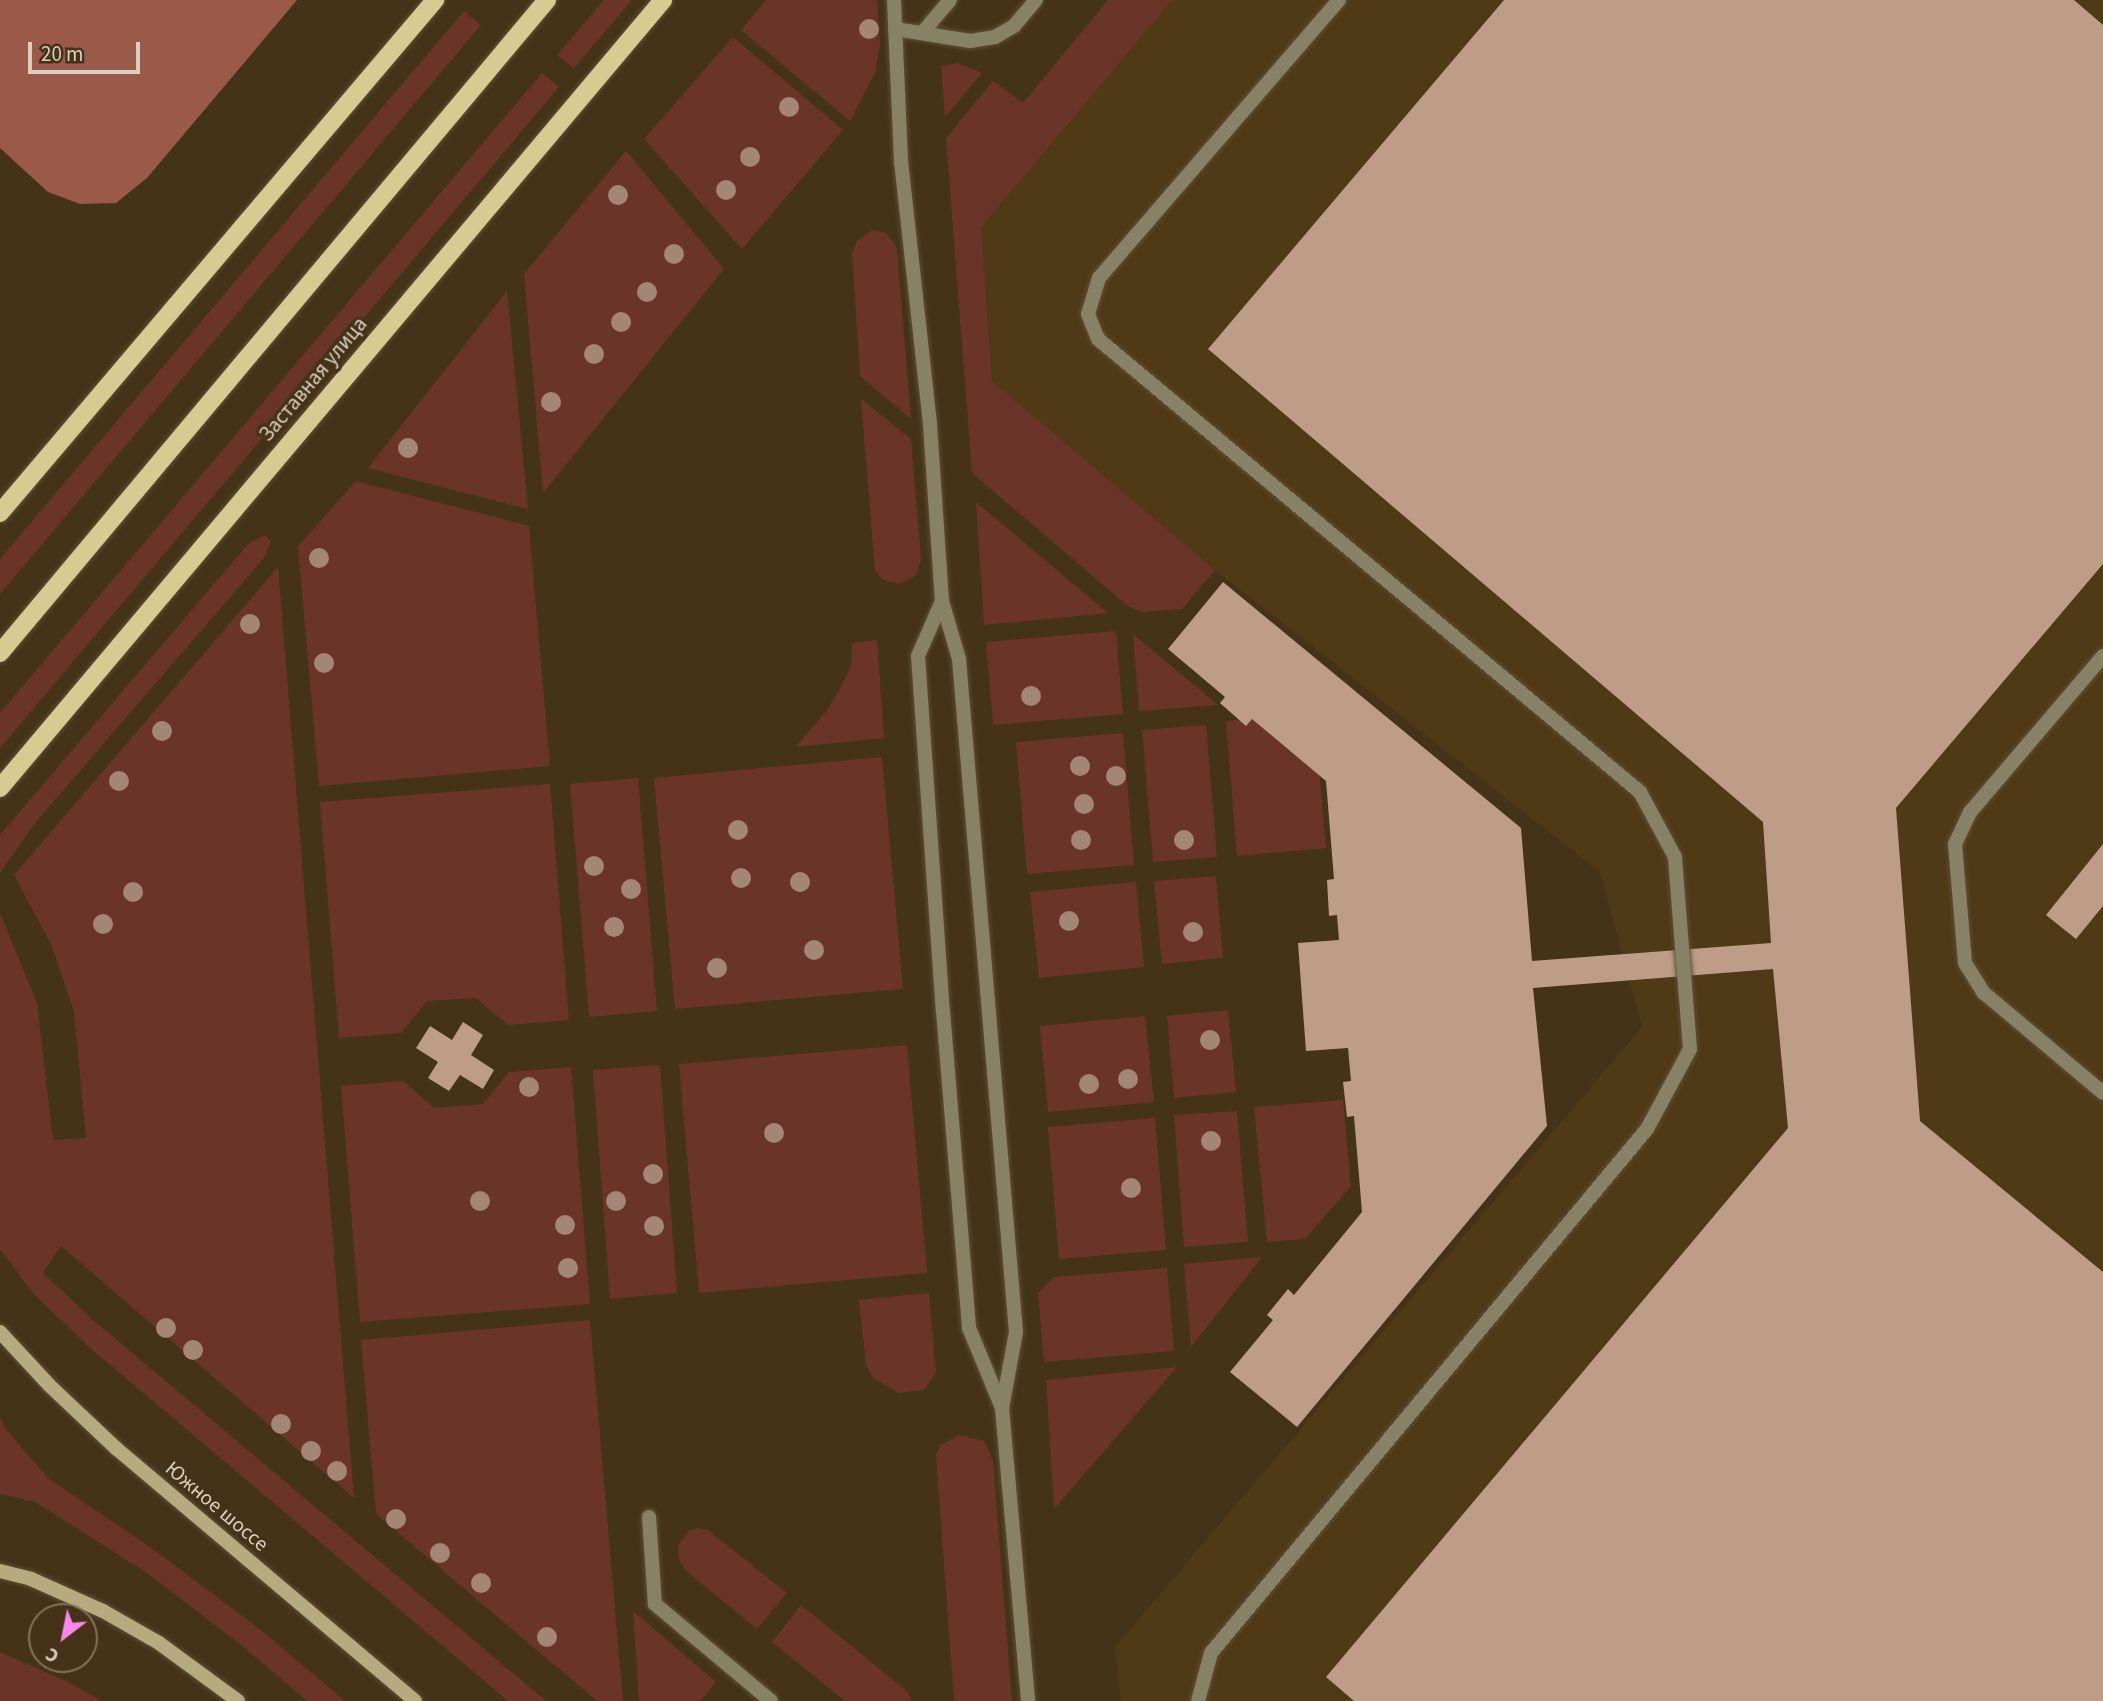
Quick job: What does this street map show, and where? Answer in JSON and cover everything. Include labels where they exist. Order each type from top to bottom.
[{"type":"main road","points":[[0,513],[435,0]]},
{"type":"main road","points":[[0,653],[547,0]]},
{"type":"main road","name":"Заставная улица","points":[[0,788],[663,0]]},
{"type":"main road","name":"Южное шоссе","points":[[0,1332],[49,1385],[117,1449],[415,1701]]},
{"type":"main road","points":[[0,1571],[31,1579],[103,1611],[159,1643],[238,1701]]},
{"type":"street","points":[[894,0],[901,161],[930,425],[942,601],[959,659],[1016,1332],[1003,1408],[1028,1701]]},
{"type":"street","points":[[922,33],[950,0]]},
{"type":"street","points":[[895,29],[970,41],[995,37],[1014,26],[1036,0]]},
{"type":"street","points":[[1198,1701],[1211,1653],[1647,1129],[1690,1049],[1675,858],[1640,792],[1098,339],[1088,314],[1099,278],[1339,0]]},
{"type":"street","points":[[942,601],[918,656],[942,997],[969,1328],[1003,1408]]},
{"type":"street","points":[[2103,656],[1970,812],[1955,844],[1965,964],[1984,993],[2103,1093]]},
{"type":"street","points":[[649,1517],[655,1604],[771,1701]]},
{"type":"shaded area","points":[[0,0],[297,0],[147,178],[116,203],[80,204],[48,192],[0,148]]},
{"type":"shaded area","points":[[604,0],[632,0],[574,68],[557,55]]},
{"type":"shaded area","points":[[766,0],[877,0],[880,44],[875,73],[850,121],[741,30]]},
{"type":"shaded area","points":[[1108,0],[1172,0],[981,227],[992,381],[1215,570],[1182,609],[1142,612],[1129,607],[972,473],[946,138],[993,81],[1023,103]]},
{"type":"shaded area","points":[[1165,0],[2103,0],[2103,1701],[1121,1701],[1115,1647],[1642,1027],[1600,872],[1215,570],[992,381],[980,219]]},
{"type":"shaded area","points":[[464,11],[481,25],[0,594],[0,559]]},
{"type":"shaded area","points":[[733,37],[843,130],[742,249],[644,139]]},
{"type":"shaded area","points":[[958,63],[982,73],[945,117],[941,66]]},
{"type":"shaded area","points":[[542,73],[559,87],[0,748],[0,713]]},
{"type":"shaded area","points":[[626,151],[724,269],[543,493],[524,274]]},
{"type":"shaded area","points":[[872,230],[886,233],[897,248],[911,419],[860,376],[852,253],[857,241]]},
{"type":"shaded area","points":[[507,291],[528,509],[368,468]]},
{"type":"shaded area","points":[[861,399],[911,439],[921,560],[916,575],[899,584],[884,580],[875,571]]},
{"type":"shaded area","points":[[356,481],[529,526],[550,766],[319,786],[298,546]]},
{"type":"shaded area","points":[[976,502],[1108,613],[984,625]]},
{"type":"shaded area","points":[[264,535],[271,541],[264,558],[35,823],[0,873],[0,835],[248,544]]},
{"type":"shaded area","points":[[278,567],[354,1498],[61,1246],[43,1273],[93,1320],[546,1701],[508,1701],[89,1347],[33,1293],[0,1249],[0,913],[37,1003],[53,1140],[86,1138],[74,1012],[51,944],[14,875]]},
{"type":"shaded area","points":[[1116,631],[1123,714],[993,725],[986,642]]},
{"type":"shaded area","points":[[1133,634],[1218,705],[1139,711]]},
{"type":"shaded area","points":[[877,640],[884,738],[796,747],[828,709],[841,687],[851,666],[852,643]]},
{"type":"shaded area","points":[[1264,718],[1319,768],[1326,848],[1237,856],[1226,721]]},
{"type":"shaded area","points":[[1206,725],[1217,857],[1153,862],[1142,730]]},
{"type":"shaded area","points":[[1123,733],[1134,865],[1027,874],[1016,742]]},
{"type":"shaded area","points":[[882,757],[903,989],[675,1009],[654,778]]},
{"type":"shaded area","points":[[638,778],[657,1011],[589,1017],[570,784]]},
{"type":"shaded area","points":[[550,784],[569,1020],[508,1025],[476,998],[427,1001],[401,1033],[339,1038],[320,802]]},
{"type":"shaded area","points":[[1216,876],[1223,958],[1162,964],[1154,881]]},
{"type":"shaded area","points":[[1136,882],[1144,967],[1039,978],[1030,892]]},
{"type":"shaded area","points":[[1228,1010],[1236,1092],[1174,1098],[1167,1016]]},
{"type":"shaded area","points":[[1145,1016],[1154,1102],[1048,1112],[1040,1026]]},
{"type":"shaded area","points":[[907,1045],[927,1273],[699,1293],[679,1064]]},
{"type":"shaded area","points":[[660,1065],[677,1293],[610,1299],[593,1070]]},
{"type":"shaded area","points":[[571,1067],[590,1304],[360,1322],[341,1086],[403,1081],[434,1108],[483,1104],[509,1072]]},
{"type":"shaded area","points":[[1343,1100],[1351,1186],[1305,1239],[1267,1242],[1254,1107]]},
{"type":"shaded area","points":[[1237,1111],[1248,1242],[1184,1247],[1174,1115]]},
{"type":"shaded area","points":[[1155,1118],[1166,1250],[1059,1259],[1048,1127]]},
{"type":"shaded area","points":[[1262,1257],[1191,1347],[1184,1264]]},
{"type":"shaded area","points":[[1167,1268],[1174,1351],[1044,1362],[1038,1293],[1054,1277]]},
{"type":"shaded area","points":[[929,1293],[936,1373],[924,1390],[899,1393],[873,1378],[866,1365],[859,1300]]},
{"type":"shaded area","points":[[590,1320],[623,1701],[597,1701],[376,1514],[361,1340]]},
{"type":"shaded area","points":[[1177,1367],[1054,1509],[1046,1380]]},
{"type":"shaded area","points":[[0,1417],[5,1428],[48,1478],[157,1552],[262,1631],[345,1701],[307,1701],[245,1648],[147,1573],[35,1502],[0,1494]]},
{"type":"shaded area","points":[[958,1435],[984,1441],[993,1460],[1012,1701],[954,1701],[936,1455],[941,1445]]},
{"type":"shaded area","points":[[690,1530],[708,1530],[787,1593],[757,1629],[686,1571],[679,1560],[678,1545]]},
{"type":"shaded area","points":[[801,1605],[908,1692],[911,1701],[845,1701],[772,1642]]},
{"type":"shaded area","points":[[633,1611],[716,1682],[700,1701],[639,1701]]},
{"type":"shaded area","points":[[0,1652],[28,1664],[28,1673],[48,1673],[102,1701],[0,1701]]},
{"type":"building","points":[[1504,0],[2074,0],[2103,25],[2103,564],[1896,808],[1920,1121],[2103,1272],[2103,1701],[1354,1701],[1326,1677],[1788,1128],[1773,969],[1533,988],[1547,1126],[1297,1427],[1230,1372],[1273,1320],[1267,1315],[1288,1289],[1294,1295],[1362,1212],[1354,1116],[1347,1117],[1343,1082],[1351,1081],[1348,1048],[1306,1051],[1298,943],[1339,940],[1337,915],[1329,916],[1327,880],[1334,879],[1326,781],[1252,719],[1246,726],[1220,703],[1225,697],[1168,649],[1223,582],[1521,828],[1532,961],[1771,943],[1763,822],[1208,349]]},
{"type":"building","points":[[2103,844],[2103,906],[2076,939],[2046,915]]},
{"type":"building","points":[[463,1022],[483,1035],[471,1055],[494,1070],[483,1089],[460,1075],[449,1091],[428,1078],[438,1062],[416,1048],[430,1026],[452,1040]]}]
